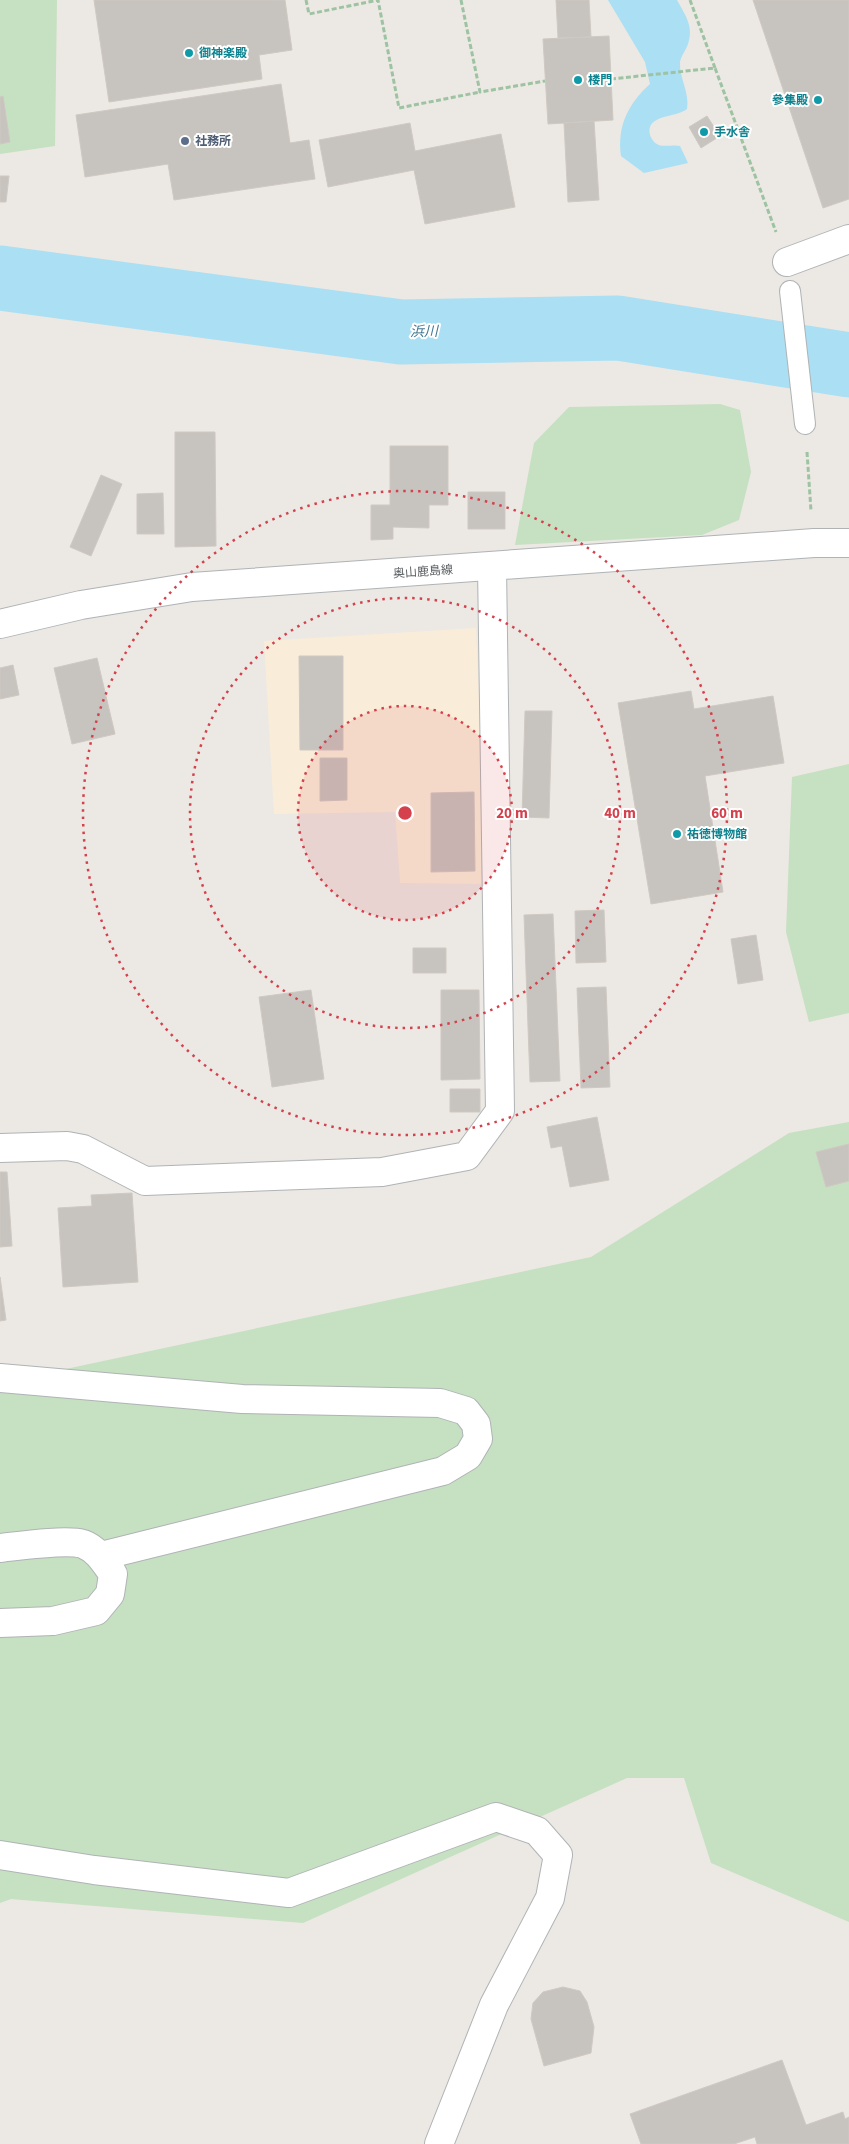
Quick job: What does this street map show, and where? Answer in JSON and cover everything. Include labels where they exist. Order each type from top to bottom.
[{"type":"street","points":[[787,262],[849,240]]},
{"type":"street","points":[[790,291],[804,424]]},
{"type":"street","name":"奥山鹿島線","points":[[0,624],[81,605],[192,587],[849,543]]},
{"type":"street","points":[[0,1148],[67,1146],[83,1149],[145,1181],[382,1172],[467,1156],[500,1111],[492,567]]},
{"type":"street","points":[[0,1378],[242,1399],[440,1402],[466,1411],[476,1424],[478,1439],[468,1456],[443,1471],[101,1556]]},
{"type":"street","points":[[0,1548],[43,1544],[82,1544],[101,1556],[113,1574],[110,1594],[96,1611],[53,1621],[0,1623]]},
{"type":"street","points":[[0,1855],[94,1870],[289,1893],[496,1817],[537,1832],[558,1855],[550,1898],[494,2004],[438,2144]]},
{"type":"path","points":[[306,0],[309,14],[378,0],[399,108],[545,81]]},
{"type":"path","points":[[461,0],[480,92]]},
{"type":"path","points":[[690,0],[787,262]]},
{"type":"path","points":[[611,78],[715,68]]},
{"type":"path","points":[[804,424],[814,544]]},
{"type":"shaded area","points":[[476,628],[487,884],[400,883],[395,812],[274,814],[264,641]]},
{"type":"green space","points":[[0,0],[57,0],[55,146],[0,154]]},
{"type":"green space","points":[[720,404],[740,410],[751,472],[739,520],[702,535],[515,545],[534,443],[569,407]]},
{"type":"green space","points":[[849,764],[849,1013],[809,1022],[786,932],[792,777]]},
{"type":"green space","points":[[849,1122],[849,1922],[711,1863],[684,1778],[627,1778],[303,1923],[11,1899],[0,1903],[0,1383],[591,1257],[789,1133]]},
{"type":"water","points":[[608,0],[677,0],[686,16],[690,38],[681,58],[680,68],[687,97],[687,109],[652,123],[650,135],[655,143],[659,145],[680,146],[688,163],[644,173],[621,156],[621,135],[626,116],[636,99],[650,84],[645,62]]},
{"type":"building","name":"御神楽殿","points":[[94,0],[285,0],[292,50],[259,55],[262,79],[109,102]]},
{"type":"building","points":[[556,0],[589,0],[591,37],[558,38]]},
{"type":"building","name":"參集殿","points":[[753,0],[849,0],[849,199],[823,208]]},
{"type":"building","name":"楼門","points":[[609,36],[613,120],[548,124],[543,39]]},
{"type":"building","name":"社務所","points":[[281,84],[290,143],[309,140],[315,179],[174,200],[168,164],[85,177],[76,115]]},
{"type":"building","points":[[3,96],[10,142],[0,144],[0,97]]},
{"type":"building","name":"手水舎","points":[[707,116],[720,136],[701,148],[689,127]]},
{"type":"building","points":[[594,121],[599,200],[568,202],[564,123]]},
{"type":"building","points":[[410,123],[415,151],[501,134],[515,207],[425,224],[414,170],[328,187],[319,140]]},
{"type":"building","points":[[0,176],[9,176],[6,202],[0,202]]},
{"type":"building","points":[[175,432],[215,432],[216,546],[175,547]]},
{"type":"building","points":[[390,446],[448,446],[448,505],[429,505],[429,528],[393,527],[393,539],[371,540],[371,505],[390,505]]},
{"type":"building","points":[[101,475],[122,484],[91,556],[70,547]]},
{"type":"building","points":[[468,492],[505,492],[505,529],[468,529]]},
{"type":"building","points":[[163,493],[164,534],[137,534],[137,494]]},
{"type":"building","points":[[299,656],[343,656],[343,750],[300,750]]},
{"type":"building","points":[[97,658],[115,734],[72,744],[54,668]]},
{"type":"building","points":[[13,665],[19,695],[0,699],[0,668]]},
{"type":"building","name":"祐徳博物館","points":[[691,691],[694,709],[773,696],[784,763],[705,776],[723,892],[651,904],[618,703]]},
{"type":"building","points":[[525,711],[552,711],[549,818],[522,817]]},
{"type":"building","points":[[320,758],[347,758],[347,800],[320,801]]},
{"type":"building","points":[[474,792],[475,871],[431,872],[431,793]]},
{"type":"building","points":[[604,910],[606,962],[576,963],[575,911]]},
{"type":"building","points":[[553,914],[560,1081],[530,1082],[524,915]]},
{"type":"building","points":[[756,935],[763,980],[738,984],[731,939]]},
{"type":"building","points":[[413,948],[446,948],[446,973],[413,973]]},
{"type":"building","points":[[606,987],[610,1087],[581,1088],[577,988]]},
{"type":"building","points":[[311,990],[324,1079],[272,1087],[259,997]]},
{"type":"building","points":[[441,990],[479,990],[480,1079],[441,1080]]},
{"type":"building","points":[[450,1089],[480,1089],[480,1112],[450,1112]]},
{"type":"building","points":[[597,1117],[609,1180],[570,1187],[562,1146],[551,1148],[547,1127]]},
{"type":"building","points":[[849,1144],[849,1181],[826,1187],[816,1152]]},
{"type":"building","points":[[0,1172],[7,1172],[12,1246],[0,1247]]},
{"type":"building","points":[[132,1193],[138,1282],[63,1287],[58,1208],[92,1206],[91,1195]]},
{"type":"building","points":[[0,1277],[6,1320],[0,1321]]},
{"type":"building","points":[[563,1987],[580,1991],[587,2002],[594,2027],[591,2053],[544,2066],[531,2019],[533,2003],[543,1992]]},
{"type":"building","points":[[782,2060],[806,2125],[843,2112],[845,2119],[849,2117],[849,2144],[757,2144],[755,2137],[734,2144],[641,2144],[630,2114]]},
{"type":"waterway","name":"浜川","points":[[0,278],[401,332],[618,328],[849,365]]},
{"type":"place","name":"御神楽殿","points":[[189,53]]},
{"type":"place","name":"楼門","points":[[578,80]]},
{"type":"place","name":"參集殿","points":[[818,100]]},
{"type":"place","name":"手水舎","points":[[704,132]]},
{"type":"place","name":"社務所","points":[[185,141]]},
{"type":"place","name":"祐徳博物館","points":[[677,834]]}]
